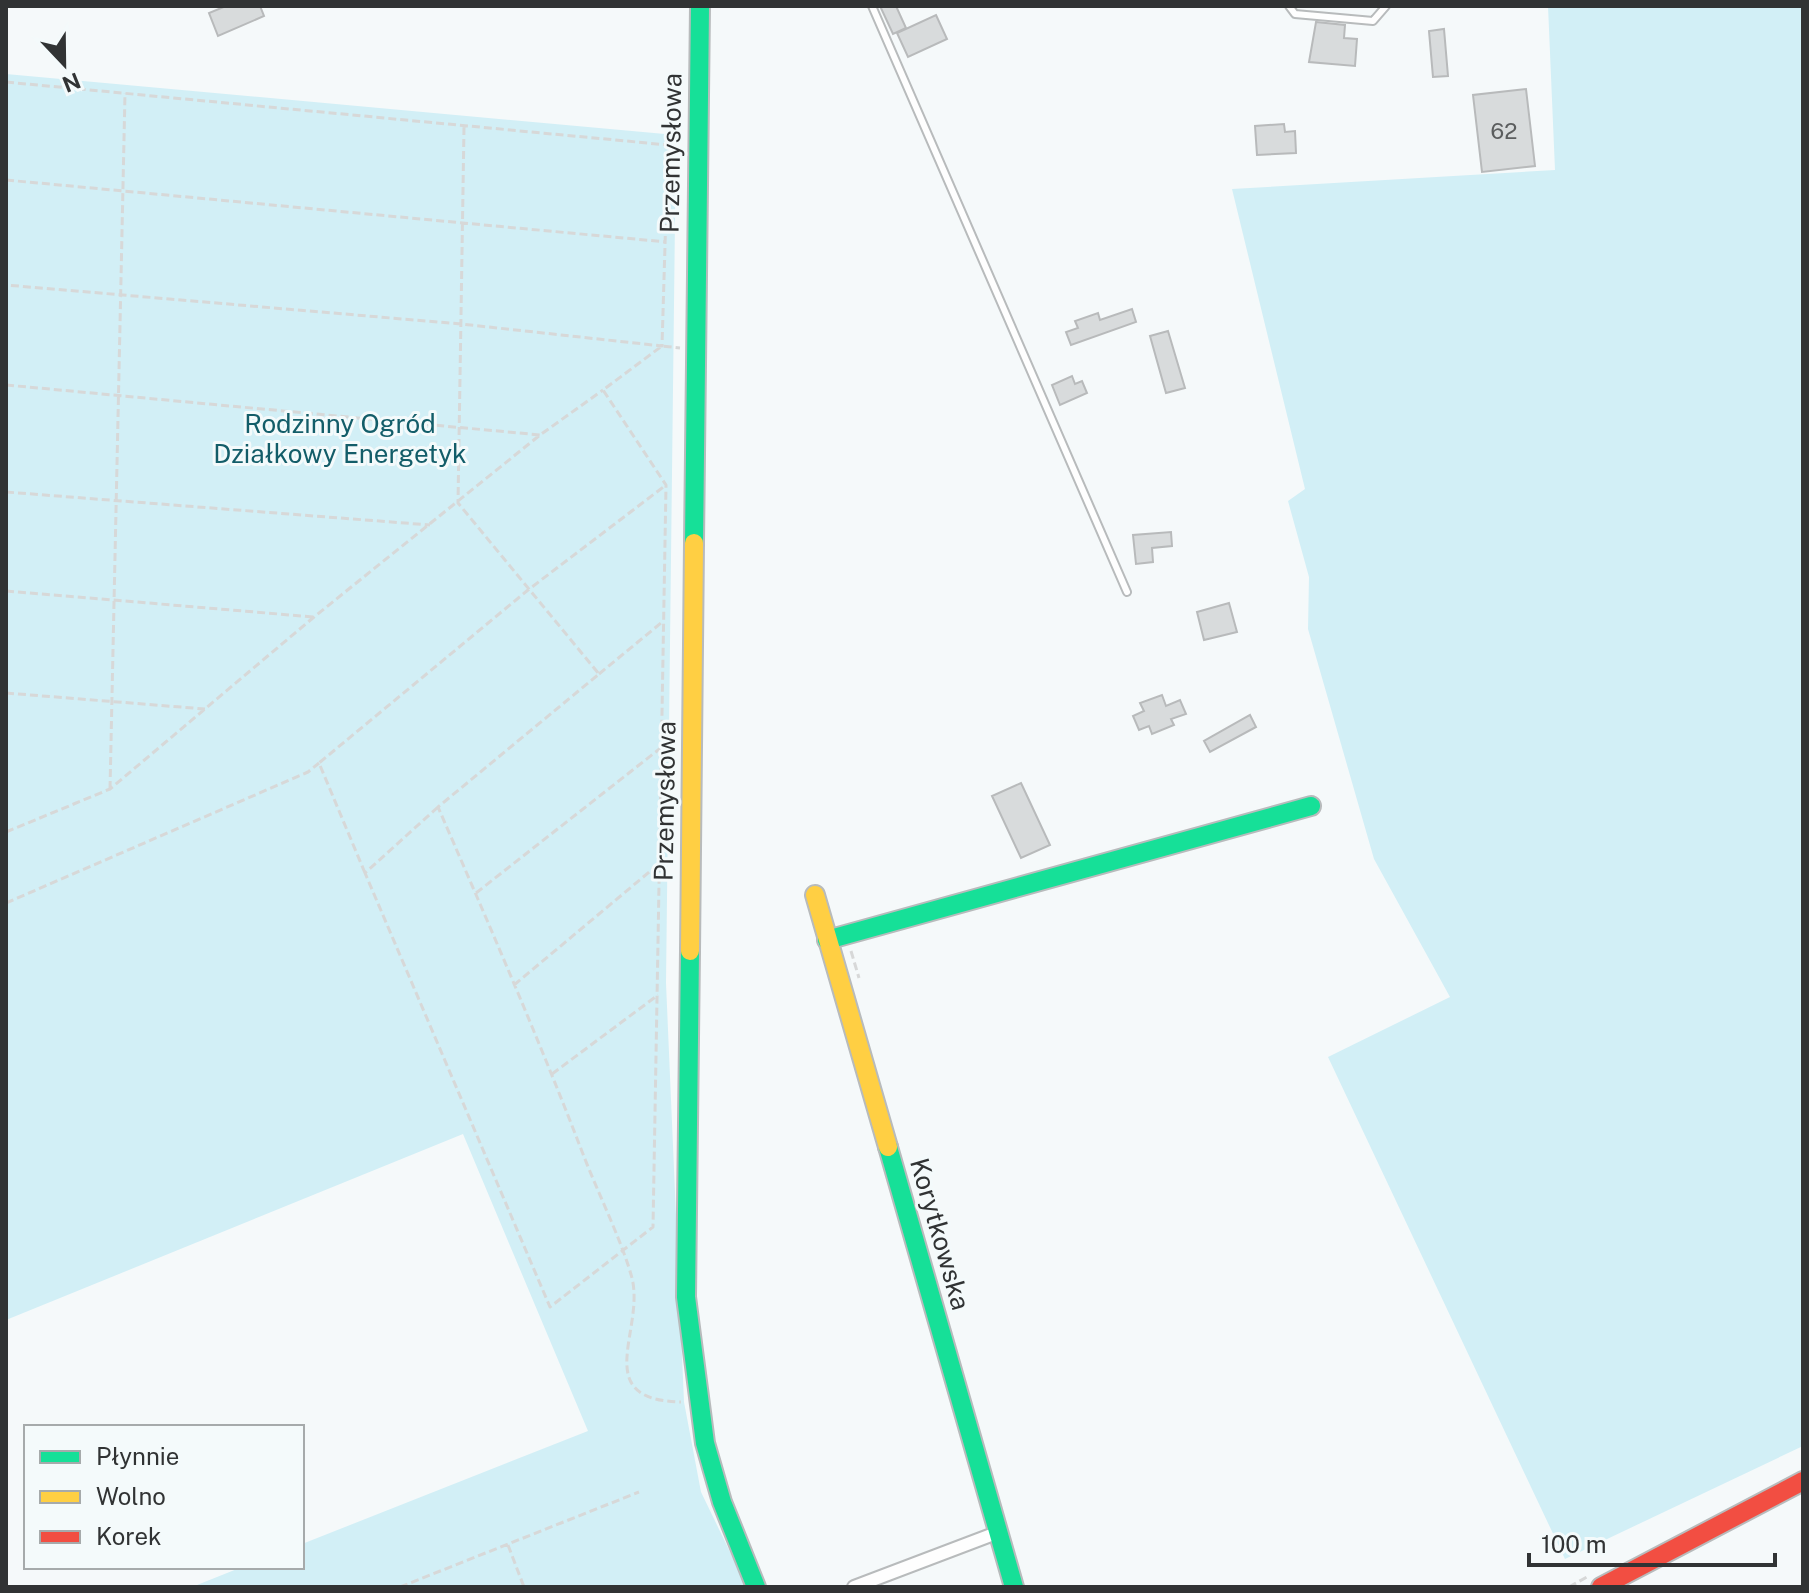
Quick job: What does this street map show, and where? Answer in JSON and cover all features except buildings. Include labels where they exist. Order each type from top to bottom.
[{"type":"main road","name":"Przemysłowa","points":[[700,6],[686,1297],[697,1402],[717,1488],[756,1587]]},
{"type":"main road","points":[[827,940],[1311,806]]},
{"type":"main road","name":"Korytkowska","points":[[815,895],[1014,1587]]},
{"type":"main road","points":[[1601,1587],[1803,1481]]},
{"type":"street","points":[[854,1587],[999,1532]]},
{"type":"lane","points":[[872,6],[1127,592]]},
{"type":"lane","points":[[1289,6],[1295,14],[1373,21],[1386,6]]},
{"type":"path","points":[[6,82],[668,145],[662,346]]},
{"type":"path","points":[[110,789],[125,93]]},
{"type":"path","points":[[464,127],[458,503],[599,674]]},
{"type":"path","points":[[6,180],[666,242]]},
{"type":"path","points":[[6,285],[461,324],[696,350]]},
{"type":"path","points":[[6,832],[110,789],[314,617],[540,435],[662,346]]},
{"type":"path","points":[[6,385],[540,435]]},
{"type":"path","points":[[319,763],[550,1307],[653,1227],[660,994],[661,622],[666,485],[603,390]]},
{"type":"path","points":[[6,903],[308,772],[528,590],[666,485]]},
{"type":"path","points":[[6,492],[430,525]]},
{"type":"path","points":[[6,591],[314,617]]},
{"type":"path","points":[[365,873],[438,807],[661,622]]},
{"type":"path","points":[[6,693],[205,709]]},
{"type":"path","points":[[476,893],[662,747]]},
{"type":"path","points":[[438,807],[552,1074],[633,1280],[627,1375],[640,1394],[653,1401],[697,1402]]},
{"type":"path","points":[[514,985],[660,863]]},
{"type":"path","points":[[552,1074],[660,994]]},
{"type":"path","points":[[400,1587],[639,1492]]},
{"type":"path","points":[[508,1545],[524,1587]]},
{"type":"green space","points":[[1548,6],[1803,8],[1803,1446],[1565,1559],[1328,1057],[1450,997],[1374,859],[1308,629],[1309,577],[1288,501],[1305,489],[1232,189],[1555,170]]},
{"type":"green space","name":"Rodzinny Ogród Działkowy Energetyk","points":[[6,74],[676,135],[666,983],[684,1402],[701,1492],[747,1587],[192,1587],[237,1569],[304,1569],[304,1543],[588,1431],[463,1134],[6,1320]]},
{"type":"traffic: fast","points":[[694,543],[700,6]]},
{"type":"traffic: fast","points":[[827,940],[1311,806]]},
{"type":"traffic: fast","points":[[690,951],[686,1297],[705,1443],[722,1502],[756,1587]]},
{"type":"traffic: fast","points":[[888,1147],[1014,1587]]},
{"type":"traffic: slow","points":[[690,951],[694,543]]},
{"type":"traffic: slow","points":[[815,895],[888,1147]]},
{"type":"traffic: jam","points":[[1601,1587],[1803,1481]]}]
